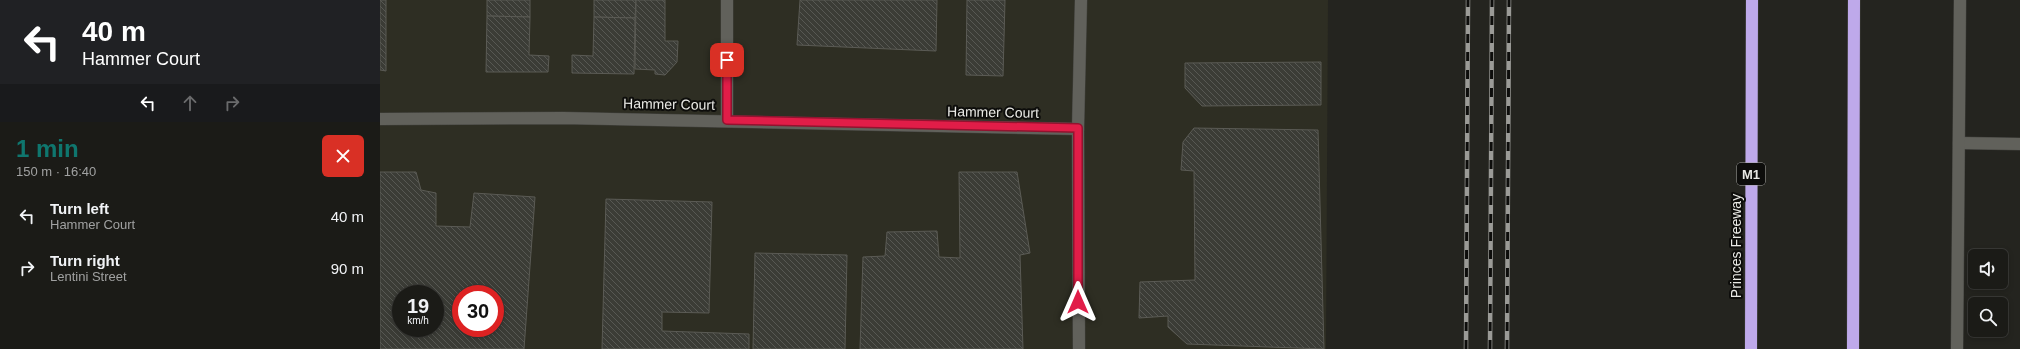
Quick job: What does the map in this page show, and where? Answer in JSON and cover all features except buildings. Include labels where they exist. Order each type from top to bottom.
[{"type":"highway","name":"Princes Freeway","points":[[1751,349],[1752,0]]},
{"type":"highway","points":[[1853,349],[1854,0]]},
{"type":"street","points":[[727,0],[727,120]]},
{"type":"street","points":[[1079,349],[1078,128],[1081,0]]},
{"type":"street","points":[[1957,349],[1960,0]]},
{"type":"street","name":"Hammer Court","points":[[380,118],[727,120],[1078,128]]},
{"type":"street","points":[[1959,143],[2020,144]]},
{"type":"shaded area","points":[[380,0],[1328,0],[1326,349],[380,349]]},
{"type":"railway","points":[[1466,349],[1468,0]]},
{"type":"railway","points":[[1490,349],[1492,0]]},
{"type":"railway","points":[[1507,349],[1509,0]]},
{"type":"route","points":[[727,60],[727,120],[1078,128],[1078,302]]}]
